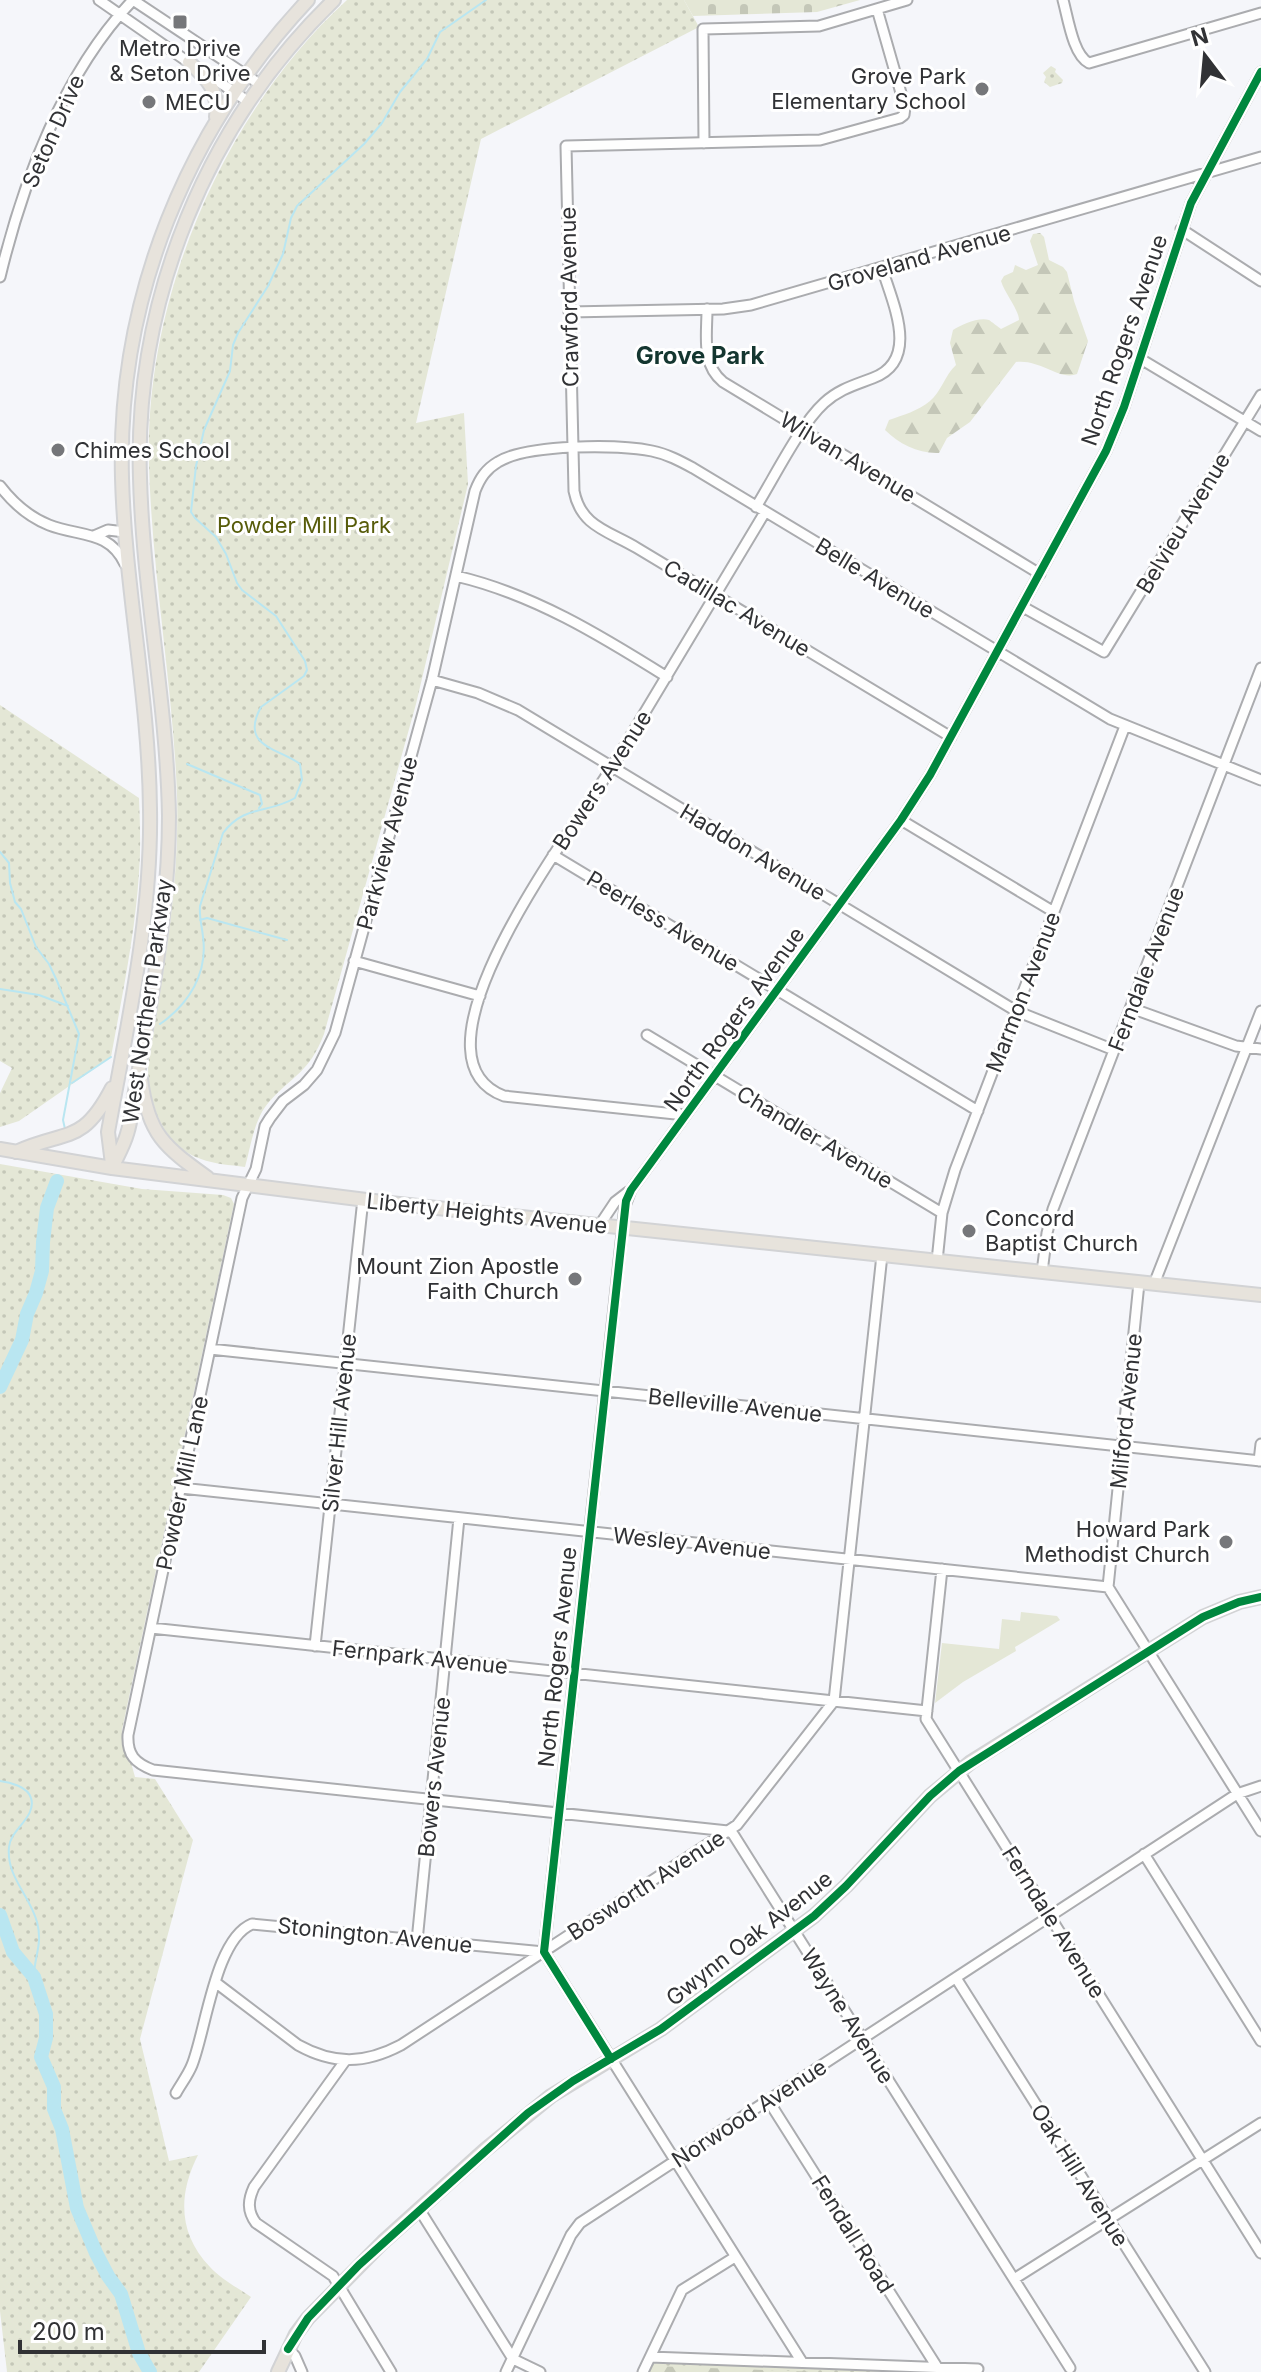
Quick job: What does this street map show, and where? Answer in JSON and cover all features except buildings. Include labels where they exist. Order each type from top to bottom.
[{"type":"main road","name":"West Northern Parkway","points":[[112,1168],[108,1132],[144,923],[150,833],[147,747],[125,532],[121,440],[127,371],[139,306],[157,244],[197,154],[245,74],[308,0]]},
{"type":"main road","name":"West Northern Parkway","points":[[112,1168],[127,1134],[140,1066],[164,908],[169,817],[140,465],[149,352],[174,248],[227,136],[283,55],[334,0]]},
{"type":"main road","points":[[189,62],[213,87],[217,101],[215,121]]},
{"type":"main road","points":[[125,532],[144,539]]},
{"type":"main road","points":[[140,1066],[145,1105],[156,1132],[170,1150],[211,1180]]},
{"type":"main road","points":[[16,1152],[39,1141],[71,1135],[87,1124],[99,1110],[118,1074]]},
{"type":"main road","name":"Liberty Heights Avenue","points":[[0,1149],[112,1168],[363,1199],[1261,1295]]},
{"type":"main road","name":"Gwynn Oak Avenue","points":[[278,2372],[288,2349],[308,2318],[419,2209],[528,2113],[573,2081],[684,2013],[795,1931],[830,1902],[930,1796],[959,1771],[1213,1613],[1261,1597]]},
{"type":"street","points":[[99,0],[249,102]]},
{"type":"street","points":[[133,0],[261,85]]},
{"type":"street","name":"Seton Drive","points":[[0,277],[17,214],[43,144],[83,65],[118,15],[133,0]]},
{"type":"street","points":[[877,9],[905,107],[904,115],[820,140],[704,143],[703,29],[808,27],[907,0]]},
{"type":"street","points":[[1063,0],[1078,52],[1084,62],[1095,62],[1261,13]]},
{"type":"street","name":"North Rogers Avenue","points":[[544,1952],[626,1201],[713,1076],[901,820],[951,737],[1106,451],[1124,407],[1181,229],[1206,174],[1261,72]]},
{"type":"street","name":"Crawford Avenue","points":[[572,448],[566,146],[704,143]]},
{"type":"street","name":"Groveland Avenue","points":[[569,312],[751,305],[1261,157]]},
{"type":"street","points":[[1181,229],[1261,281]]},
{"type":"street","name":"Bowers Avenue","points":[[685,1115],[504,1096],[484,1086],[471,1061],[471,1036],[480,996],[503,939],[667,677],[813,414],[832,395],[876,377],[889,368],[899,353],[901,336],[882,268]]},
{"type":"street","name":"Wilvan Avenue","points":[[707,309],[707,358],[712,371],[723,382],[1040,574]]},
{"type":"street","points":[[1139,358],[1261,431]]},
{"type":"street","name":"Belvieu Avenue","points":[[1023,607],[1104,652],[1261,395]]},
{"type":"street","name":"Belle Avenue","points":[[481,478],[488,469],[507,457],[519,454],[572,448],[631,448],[664,454],[693,468],[1125,726],[1261,780]]},
{"type":"street","name":"Cadillac Avenue","points":[[572,448],[577,504],[592,524],[951,737]]},
{"type":"street","name":"Parkview Avenue","points":[[249,1185],[256,1169],[265,1126],[283,1101],[311,1078],[324,1060],[335,1033],[432,680],[475,491],[481,478]]},
{"type":"street","points":[[0,486],[36,519],[61,529],[94,536],[117,551],[129,571]]},
{"type":"street","points":[[94,536],[108,530],[125,532]]},
{"type":"street","points":[[456,576],[508,591],[570,619],[667,677]]},
{"type":"street","name":"Ferndale Avenue","points":[[1042,1272],[1053,1209],[1261,668]]},
{"type":"street","name":"Haddon Avenue","points":[[432,680],[504,703],[1016,1011],[1114,1050]]},
{"type":"street","name":"Marmon Avenue","points":[[937,1261],[942,1213],[955,1170],[1125,726]]},
{"type":"street","points":[[901,820],[1054,912]]},
{"type":"street","name":"Peerless Avenue","points":[[553,855],[978,1111]]},
{"type":"street","points":[[354,961],[480,996]]},
{"type":"street","points":[[1131,1008],[1236,1046],[1261,1049]]},
{"type":"street","points":[[1154,1284],[1261,1011]]},
{"type":"street","name":"Chandler Avenue","points":[[647,1035],[942,1213]]},
{"type":"street","name":"Powder Mill Lane","points":[[249,1185],[242,1198],[128,1745],[133,1759],[153,1770],[431,1800]]},
{"type":"street","points":[[599,1226],[615,1202],[631,1190]]},
{"type":"street","name":"Silver Hill Avenue","points":[[315,1646],[363,1199]]},
{"type":"street","points":[[834,1701],[882,1255]]},
{"type":"street","name":"Milford Avenue","points":[[1108,1587],[1139,1283]]},
{"type":"street","name":"Belleville Avenue","points":[[210,1349],[1260,1461]]},
{"type":"street","points":[[1260,1461],[1261,1444]]},
{"type":"street","name":"Wesley Avenue","points":[[181,1488],[1108,1587]]},
{"type":"street","name":"Bowers Avenue","points":[[417,1941],[459,1518]]},
{"type":"street","points":[[927,1711],[942,1569]]},
{"type":"street","points":[[1108,1587],[1261,1831]]},
{"type":"street","name":"Fernpark Avenue","points":[[151,1628],[927,1711]]},
{"type":"street","name":"Bosworth Avenue","points":[[345,2061],[369,2058],[401,2045],[737,1825],[834,1701]]},
{"type":"street","name":"Ferndale Avenue","points":[[927,1711],[926,1719],[1261,2253]]},
{"type":"street","name":"Norwood Avenue","points":[[506,2372],[575,2228],[1237,1794],[1261,1786]]},
{"type":"street","points":[[431,1800],[728,1831]]},
{"type":"street","name":"Wayne Avenue","points":[[728,1831],[737,1839],[1070,2368]]},
{"type":"street","points":[[1144,1854],[1261,2041]]},
{"type":"street","name":"Stonington Avenue","points":[[176,2093],[191,2066],[215,1982],[236,1935],[252,1924],[544,1952]]},
{"type":"street","points":[[544,1952],[802,2362]]},
{"type":"street","name":"Oak Hill Avenue","points":[[956,1978],[1205,2372]]},
{"type":"street","points":[[215,1982],[298,2045],[328,2058],[345,2061],[254,2187],[249,2204],[256,2223],[333,2276],[391,2372]]},
{"type":"street","name":"Fendall Road","points":[[768,2100],[937,2367]]},
{"type":"street","points":[[1014,2279],[1261,2123]]},
{"type":"street","points":[[419,2209],[513,2359],[540,2372]]},
{"type":"street","points":[[643,2372],[682,2290],[735,2257]]},
{"type":"street","points":[[288,2349],[302,2372]]},
{"type":"street","points":[[650,2357],[978,2369]]},
{"type":"green space","name":"Powder Mill Park","points":[[347,0],[684,0],[699,27],[481,139],[416,423],[464,413],[468,484],[416,704],[324,1034],[307,1065],[264,1109],[245,1167],[206,1161],[176,1144],[154,1108],[149,1079],[148,1065],[173,897],[177,829],[175,754],[151,506],[151,402],[161,338],[177,274],[200,212],[229,152],[263,96],[303,45]]},
{"type":"green space","points":[[684,0],[860,0],[817,12],[693,16]]},
{"type":"green space","points":[[1051,66],[1063,80],[1050,87],[1044,82],[1046,77],[1043,73]]},
{"type":"green space","points":[[1040,233],[1044,237],[1049,260],[1067,272],[1088,341],[1077,374],[1063,375],[1034,364],[1016,362],[970,422],[947,438],[939,453],[917,450],[897,440],[885,430],[889,420],[930,401],[956,365],[950,343],[953,330],[980,320],[989,320],[1001,329],[1019,320],[1001,281],[1013,272],[1015,265],[1026,270],[1038,265],[1030,241],[1033,234]]},
{"type":"green space","points":[[0,705],[139,798],[140,845],[128,965],[111,1057],[19,1121],[0,1127],[0,1093],[12,1068],[0,1061]]},
{"type":"green space","points":[[0,1164],[142,1189],[223,1195],[231,1198],[234,1204],[122,1730],[135,1777],[155,1779],[193,1840],[140,2039],[169,2161],[198,2155],[187,2184],[184,2213],[192,2241],[214,2271],[251,2297],[199,2372],[7,2372],[0,2311]]},
{"type":"green space","points":[[1021,1612],[1057,1616],[1060,1620],[935,1703],[942,1643],[999,1649],[1002,1619],[1020,1621]]},
{"type":"green space","points":[[654,2363],[897,2372],[649,2372]]},
{"type":"green space","points":[[652,2366],[818,2372],[649,2372]]},
{"type":"waterway","points":[[160,1024],[188,997],[199,975],[204,950],[200,906],[223,833],[248,813],[295,798],[302,780],[300,764],[258,738],[255,720],[261,707],[304,676],[307,670],[305,661],[276,616],[242,590],[216,537],[191,512],[204,430],[230,371],[233,345],[283,254],[297,206],[364,144],[382,123],[400,92],[427,59],[440,32],[486,0]]},
{"type":"waterway","points":[[187,764],[260,795],[262,804],[259,808]]},
{"type":"waterway","points":[[0,852],[9,863],[15,902],[21,909],[36,947],[49,964],[79,1034],[63,1120],[65,1129]]},
{"type":"waterway","points":[[200,920],[207,918],[287,940]]},
{"type":"waterway","points":[[0,989],[39,995],[68,1006]]},
{"type":"waterway","points":[[72,1083],[111,1057]]},
{"type":"waterway","points":[[0,1387],[22,1340],[27,1314],[36,1293],[42,1271],[47,1208],[57,1181]]},
{"type":"waterway","points":[[0,1781],[23,1788],[31,1798],[30,1811],[10,1841],[9,1858],[37,1922],[39,1937],[34,1977]]},
{"type":"waterway","points":[[0,1915],[13,1952],[34,1977],[46,2014],[46,2038],[41,2057],[54,2087],[54,2109],[62,2129],[77,2208],[96,2253],[121,2294],[139,2353],[150,2372]]},
{"type":"cycle path","points":[[611,2059],[544,1952],[626,1201],[901,820],[930,775],[1106,451],[1124,407],[1191,203],[1261,72]]},
{"type":"cycle path","points":[[288,2349],[308,2318],[359,2265],[528,2113],[573,2081],[661,2029],[814,1916],[930,1796],[959,1771],[1203,1617],[1239,1602],[1261,1597]]},
{"type":"place","name":"Metro Drive & Seton Drive","points":[[180,22]]},
{"type":"place","name":"Grove Park Elementary School","points":[[982,89]]},
{"type":"place","name":"MECU","points":[[149,102]]},
{"type":"place","name":"Chimes School","points":[[58,450]]},
{"type":"place","name":"Concord Baptist Church","points":[[969,1231]]},
{"type":"place","name":"Mount Zion Apostle Faith Church","points":[[575,1279]]},
{"type":"place","name":"Howard Park Methodist Church","points":[[1226,1542]]},
{"type":"district","name":"Grove Park","points":[[700,356]]}]
